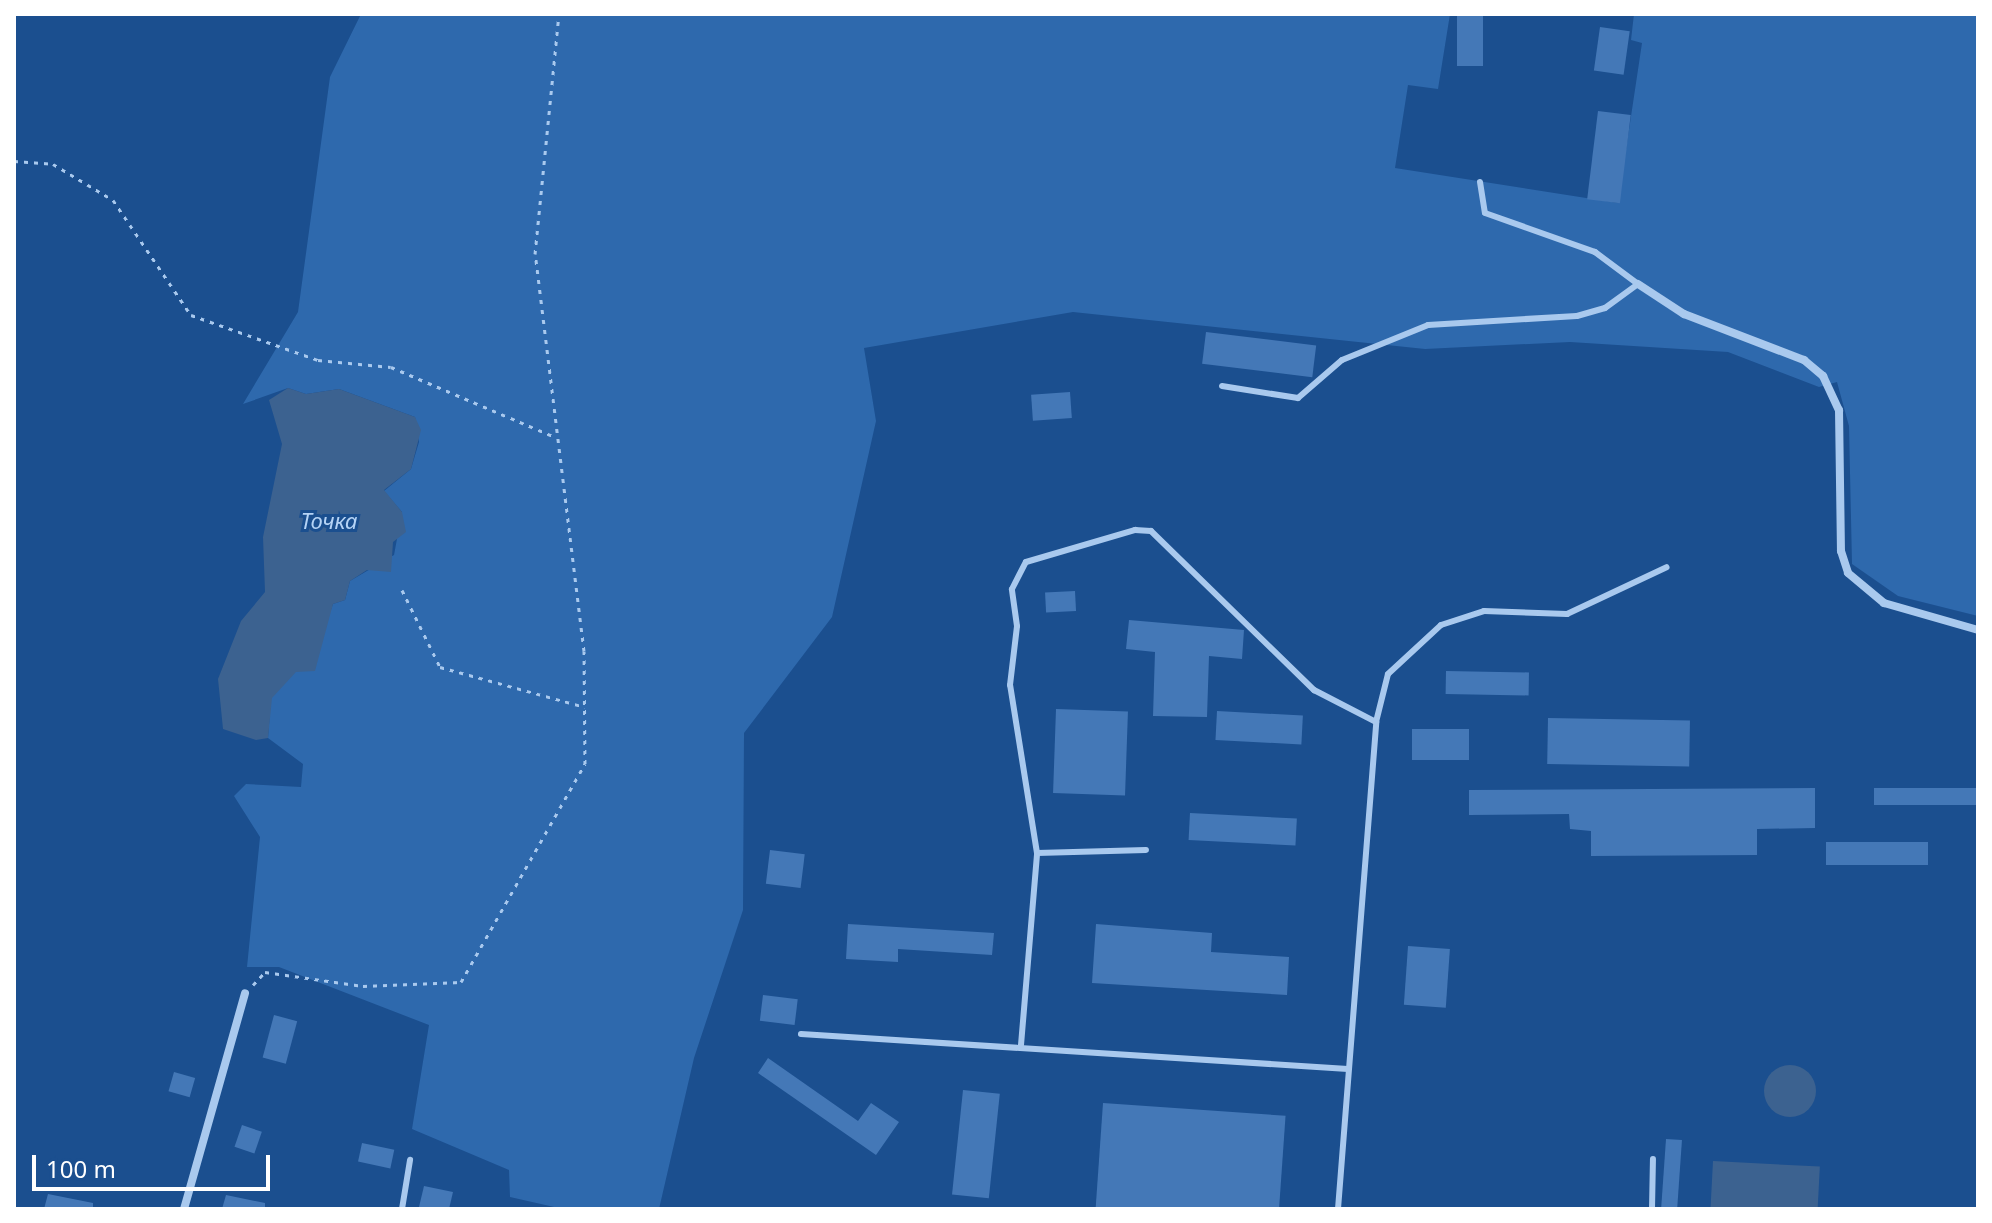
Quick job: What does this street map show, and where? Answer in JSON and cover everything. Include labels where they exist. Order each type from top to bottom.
[{"type":"street","points":[[1638,284],[1709,327],[1815,368],[1839,410],[1841,551],[1848,573],[1884,603],[1978,630]]},
{"type":"street","points":[[184,1209],[245,993]]},
{"type":"lane","points":[[1222,386],[1298,398],[1342,360],[1428,325],[1577,316],[1605,308],[1638,284],[1595,252],[1485,213],[1480,182]]},
{"type":"lane","points":[[1021,1045],[1037,853],[1010,685],[1017,626],[1012,589],[1034,557],[1151,531],[1314,690],[1376,722]]},
{"type":"lane","points":[[1338,1209],[1376,722],[1388,674],[1441,625],[1484,611],[1567,614],[1667,567]]},
{"type":"lane","points":[[1037,853],[1146,850]]},
{"type":"lane","points":[[801,1034],[1021,1045],[1348,1069]]},
{"type":"lane","points":[[1652,1209],[1653,1159]]},
{"type":"lane","points":[[402,1209],[410,1160]]},
{"type":"path","points":[[245,993],[265,972],[363,986],[461,982],[585,764],[584,651],[555,437],[535,254],[559,14]]},
{"type":"path","points":[[14,161],[53,164],[113,200],[191,315],[318,360],[391,367],[555,437]]},
{"type":"path","points":[[402,590],[440,667],[585,707]]},
{"type":"shaded area","points":[[361,14],[1450,14],[1438,89],[1408,85],[1395,168],[1618,203],[1642,43],[1631,40],[1634,14],[1978,14],[1978,616],[1898,596],[1852,564],[1849,426],[1837,382],[1819,387],[1728,352],[1570,342],[1425,349],[1073,312],[864,348],[876,421],[832,617],[744,733],[743,910],[694,1058],[659,1209],[563,1209],[510,1197],[509,1170],[412,1129],[429,1025],[279,967],[247,967],[260,837],[234,796],[246,784],[301,787],[303,764],[268,738],[271,698],[323,632],[333,604],[345,600],[350,581],[394,555],[402,512],[384,491],[411,469],[419,442],[415,417],[339,389],[306,394],[288,388],[243,404],[298,312],[330,77]]},
{"type":"water","name":"Точка","points":[[288,388],[306,394],[339,389],[415,417],[421,430],[411,469],[384,490],[402,512],[406,532],[393,542],[391,572],[367,570],[350,581],[345,600],[333,604],[315,671],[296,672],[272,698],[268,738],[256,740],[223,729],[218,679],[241,621],[265,592],[263,537],[282,444],[269,400]]},
{"type":"water","points":[[1790,1065],[1809,1072],[1816,1091],[1809,1110],[1790,1117],[1771,1110],[1764,1091],[1771,1072]]},
{"type":"water","points":[[1713,1161],[1820,1167],[1818,1209],[1710,1209]]},
{"type":"building","points":[[1457,14],[1483,14],[1483,66],[1457,66]]},
{"type":"building","points":[[1600,27],[1630,31],[1624,75],[1594,71]]},
{"type":"building","points":[[1598,111],[1631,115],[1620,203],[1587,199]]},
{"type":"building","points":[[1206,332],[1316,346],[1312,377],[1202,364]]},
{"type":"building","points":[[1070,392],[1072,418],[1033,421],[1031,395]]},
{"type":"building","points":[[1075,591],[1076,611],[1046,613],[1045,593]]},
{"type":"building","points":[[1129,620],[1244,630],[1242,659],[1209,656],[1207,717],[1153,716],[1155,652],[1126,649]]},
{"type":"building","points":[[1446,671],[1529,672],[1529,695],[1446,694]]},
{"type":"building","points":[[1056,709],[1128,712],[1125,795],[1053,793]]},
{"type":"building","points":[[1217,711],[1303,716],[1301,744],[1215,740]]},
{"type":"building","points":[[1548,718],[1690,720],[1689,766],[1547,764]]},
{"type":"building","points":[[1412,729],[1469,729],[1469,760],[1412,760]]},
{"type":"building","points":[[1815,788],[1815,828],[1757,829],[1757,855],[1591,856],[1591,831],[1570,829],[1569,814],[1469,815],[1469,790]]},
{"type":"building","points":[[1874,788],[1978,788],[1978,805],[1874,805]]},
{"type":"building","points":[[1190,813],[1297,819],[1295,846],[1189,840]]},
{"type":"building","points":[[1826,842],[1928,842],[1928,865],[1826,865]]},
{"type":"building","points":[[770,850],[805,854],[801,888],[766,884]]},
{"type":"building","points":[[848,924],[994,933],[992,955],[898,949],[898,962],[846,959]]},
{"type":"building","points":[[1096,924],[1212,933],[1211,952],[1289,957],[1287,995],[1092,983]]},
{"type":"building","points":[[1408,946],[1450,949],[1446,1008],[1404,1005]]},
{"type":"building","points":[[763,995],[798,999],[795,1025],[760,1021]]},
{"type":"building","points":[[274,1015],[297,1021],[286,1064],[263,1058]]},
{"type":"building","points":[[768,1058],[858,1121],[871,1103],[899,1122],[876,1155],[758,1073]]},
{"type":"building","points":[[174,1072],[195,1078],[190,1097],[168,1091]]},
{"type":"building","points":[[963,1090],[1000,1094],[989,1198],[952,1194]]},
{"type":"building","points":[[1103,1103],[1286,1116],[1279,1209],[1096,1209]]},
{"type":"building","points":[[242,1125],[262,1132],[254,1154],[235,1147]]},
{"type":"building","points":[[1666,1139],[1682,1140],[1677,1209],[1661,1209]]},
{"type":"building","points":[[362,1143],[394,1150],[390,1168],[358,1162]]},
{"type":"building","points":[[424,1186],[453,1192],[449,1209],[419,1207]]},
{"type":"building","points":[[48,1194],[93,1203],[93,1209],[44,1209]]},
{"type":"building","points":[[226,1195],[265,1203],[265,1209],[222,1209]]}]
